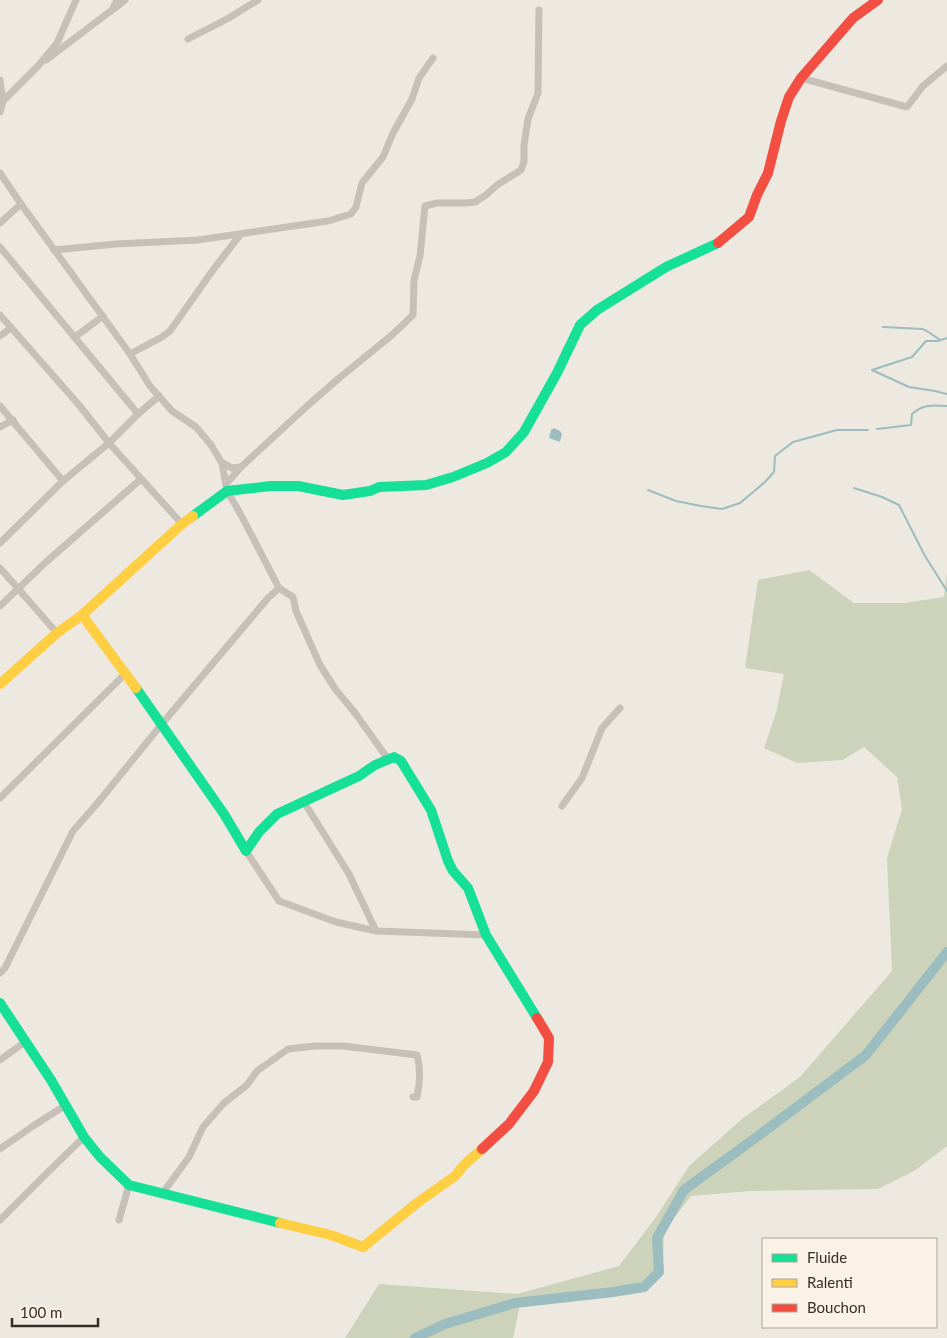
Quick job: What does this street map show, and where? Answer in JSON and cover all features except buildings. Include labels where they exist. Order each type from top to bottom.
[{"type":"street","points":[[3,101],[38,66],[57,43],[76,0]]},
{"type":"street","points":[[112,10],[117,0]]},
{"type":"street","points":[[38,66],[125,0]]},
{"type":"street","points":[[188,39],[227,19],[258,0]]},
{"type":"street","points":[[227,487],[298,486],[343,495],[388,486],[426,485],[446,480],[486,464],[506,452],[524,432],[557,373],[580,325],[597,310],[666,267],[720,242],[749,217],[768,173],[789,97],[801,78],[838,34],[853,18],[878,0]]},
{"type":"street","points":[[0,684],[58,632],[82,615],[182,524],[227,487],[241,467],[306,407],[413,315],[414,280],[420,256],[425,206],[437,203],[466,204],[476,202],[497,185],[521,170],[524,162],[524,145],[528,119],[538,93],[540,10]]},
{"type":"street","points":[[54,250],[116,244],[198,240],[328,221],[351,214],[356,207],[362,183],[383,157],[393,133],[412,99],[419,78],[433,58]]},
{"type":"street","points":[[801,78],[907,107],[923,86],[947,66]]},
{"type":"street","points":[[0,80],[3,101],[0,112]]},
{"type":"street","points":[[0,173],[130,354],[150,386],[172,411],[196,427],[211,445],[222,463],[227,487],[279,588],[293,597],[296,611],[320,665],[336,690],[356,713],[388,759]]},
{"type":"street","points":[[0,223],[21,204]]},
{"type":"street","points":[[130,354],[170,331],[212,270],[240,234]]},
{"type":"street","points":[[0,247],[138,414]]},
{"type":"street","points":[[0,315],[79,405],[109,443],[182,524]]},
{"type":"street","points":[[75,337],[103,316]]},
{"type":"street","points":[[0,336],[11,328]]},
{"type":"street","points":[[0,543],[63,481],[109,443],[158,396]]},
{"type":"street","points":[[0,406],[63,481]]},
{"type":"street","points":[[0,427],[13,420]]},
{"type":"street","points":[[222,463],[232,468],[241,467]]},
{"type":"street","points":[[0,606],[46,562],[141,479]]},
{"type":"street","points":[[0,568],[58,632]]},
{"type":"street","points":[[0,973],[9,960],[73,831],[160,724],[268,598],[279,588]]},
{"type":"street","points":[[82,615],[126,673],[224,814],[279,901],[336,922],[376,931],[486,935]]},
{"type":"street","points":[[0,798],[126,673]]},
{"type":"street","points":[[562,806],[582,778],[602,728],[620,708]]},
{"type":"street","points":[[0,1003],[66,1105],[84,1138],[100,1157],[129,1185],[331,1235],[363,1247],[417,1202],[455,1176],[464,1165],[509,1124],[534,1091],[548,1062],[549,1038],[486,935],[468,888],[453,871],[448,861],[431,810],[401,761],[394,757],[388,759],[359,776],[276,814],[259,832],[246,851]]},
{"type":"street","points":[[304,802],[349,874],[376,931]]},
{"type":"street","points":[[0,1060],[26,1042]]},
{"type":"street","points":[[162,1194],[189,1157],[203,1127],[224,1103],[247,1085],[257,1071],[288,1049],[342,1046],[417,1055],[420,1062],[420,1084],[417,1097],[413,1097]]},
{"type":"street","points":[[0,1149],[66,1105]]},
{"type":"street","points":[[0,1220],[47,1172],[84,1138]]},
{"type":"street","points":[[119,1220],[129,1185]]},
{"type":"green space","points":[[809,570],[854,603],[904,603],[944,597],[947,572],[947,1146],[914,1171],[878,1189],[751,1191],[691,1196],[664,1231],[663,1274],[647,1288],[607,1296],[520,1305],[513,1338],[345,1338],[379,1284],[517,1294],[619,1266],[656,1217],[689,1166],[742,1119],[800,1077],[892,971],[887,858],[902,809],[897,777],[864,747],[843,760],[797,763],[764,748],[776,713],[784,674],[745,668],[758,580]]},
{"type":"water","points":[[554,428],[562,434],[560,442],[549,438],[551,430]]},
{"type":"waterway","points":[[883,327],[923,329],[940,340]]},
{"type":"waterway","points":[[947,338],[938,341],[926,341],[912,357],[872,370],[909,387],[947,394]]},
{"type":"waterway","points":[[877,429],[911,425],[912,414],[920,408],[933,405],[947,406]]},
{"type":"waterway","points":[[648,490],[676,501],[722,509],[740,503],[765,482],[774,472],[775,456],[793,442],[837,430],[868,430]]},
{"type":"waterway","points":[[854,488],[899,505],[925,556],[947,591]]},
{"type":"waterway","points":[[415,1338],[445,1324],[515,1303],[644,1287],[659,1272],[657,1238],[684,1190],[866,1055],[947,952]]},
{"type":"traffic: fast","points":[[193,516],[227,491],[271,486],[298,486],[343,495],[370,491],[379,487],[426,485],[453,477],[487,463],[506,452],[524,432],[557,373],[580,325],[597,310],[666,267],[718,243]]},
{"type":"traffic: fast","points":[[136,688],[224,814],[246,851],[259,832],[277,814],[359,776],[375,765],[394,757],[401,761],[431,810],[448,861],[453,871],[468,888],[486,935],[537,1018]]},
{"type":"traffic: fast","points":[[0,1003],[51,1080],[84,1137],[100,1157],[129,1185],[280,1223]]},
{"type":"traffic: slow","points":[[0,684],[57,633],[82,615],[193,516]]},
{"type":"traffic: slow","points":[[82,615],[136,688]]},
{"type":"traffic: slow","points":[[280,1223],[331,1235],[363,1247],[417,1203],[455,1176],[482,1149]]},
{"type":"traffic: jam","points":[[718,243],[749,217],[768,173],[789,97],[801,78],[853,18],[878,0]]},
{"type":"traffic: jam","points":[[482,1149],[509,1124],[534,1091],[548,1062],[549,1038],[537,1018]]}]
